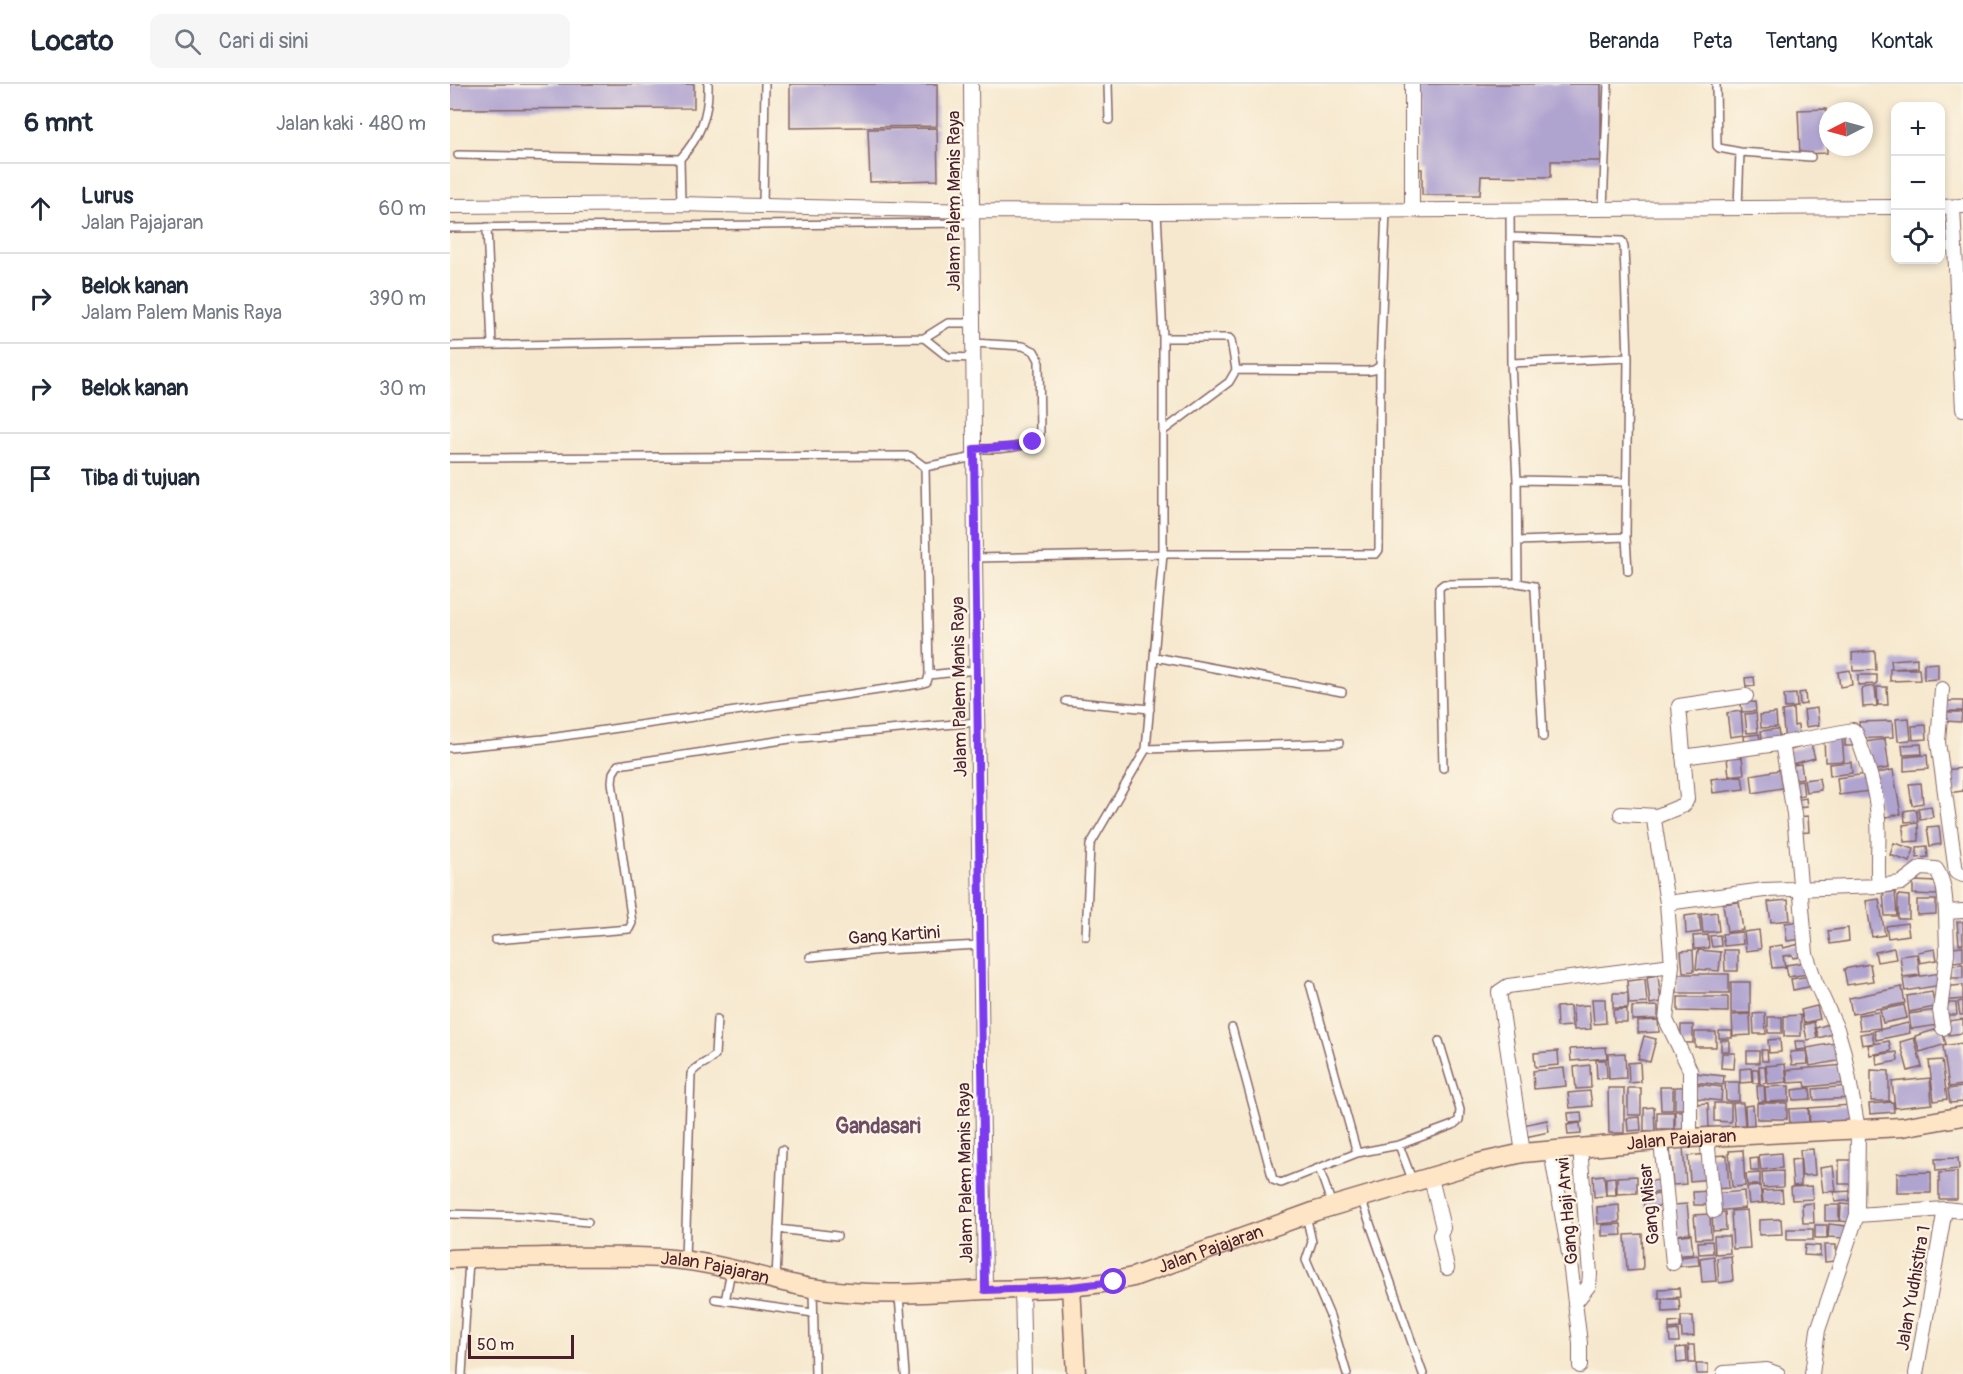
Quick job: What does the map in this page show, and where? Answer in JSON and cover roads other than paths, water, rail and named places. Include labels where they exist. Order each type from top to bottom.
[{"type":"main road","name":"Jalan Pajajaran","points":[[450,1259],[576,1257],[685,1260],[776,1281],[858,1293],[898,1294],[1071,1287],[1114,1282],[1133,1277],[1332,1206],[1478,1163],[1522,1153],[1699,1138],[1858,1130],[1902,1126],[1963,1116]]},
{"type":"main road","points":[[1071,1287],[1076,1374]]},
{"type":"street","name":"Jalam Palem Manis Raya","points":[[971,84],[976,670],[985,1290]]},
{"type":"street","points":[[1412,84],[1412,210]]},
{"type":"street","points":[[450,206],[681,204],[973,217],[1157,212],[1891,207]]},
{"type":"street","points":[[1952,207],[1963,409]]},
{"type":"street","points":[[1942,688],[1938,742],[1956,872],[1963,875]]},
{"type":"street","points":[[1621,814],[1657,816],[1684,805],[1686,802],[1679,705],[1746,696]]},
{"type":"street","points":[[1683,757],[1854,730],[1868,769],[1877,808],[1879,886]]},
{"type":"street","points":[[1782,743],[1794,814],[1806,954],[1815,981],[1837,1029],[1844,1053],[1858,1130],[1857,1215],[1818,1330],[1812,1374]]},
{"type":"street","points":[[1657,816],[1654,820],[1667,903],[1672,965],[1666,1020],[1690,1070],[1699,1138],[1713,1211]]},
{"type":"street","points":[[1667,903],[1764,890],[1879,886],[1901,883],[1921,868],[1936,869],[1944,884],[1946,912],[1947,954],[1940,1004],[1943,1028]]},
{"type":"street","points":[[1946,912],[1963,911]]},
{"type":"street","points":[[1522,1153],[1499,992],[1508,986],[1672,965]]},
{"type":"street","name":"Gang Misar","points":[[1661,1141],[1673,1263]]},
{"type":"street","name":"Gang Haji Arwi","points":[[1575,1303],[1589,1285],[1590,1274],[1580,1147]]},
{"type":"street","points":[[1551,1151],[1569,1254],[1580,1343],[1580,1366]]},
{"type":"street","points":[[1422,1181],[1443,1228],[1440,1235],[1448,1268]]},
{"type":"street","points":[[1857,1215],[1945,1209],[1963,1211]]},
{"type":"street","name":"Jalan Yudhistira 1","points":[[1916,1374],[1945,1209]]},
{"type":"street","points":[[1022,1289],[1024,1374]]},
{"type":"street","points":[[1724,1373],[1767,1370],[1778,1374]]},
{"type":"lane","points":[[681,204],[680,159],[699,136],[708,84]]},
{"type":"lane","points":[[763,206],[765,84]]},
{"type":"lane","points":[[1108,84],[1109,120]]},
{"type":"lane","points":[[1603,209],[1608,84]]},
{"type":"lane","points":[[1716,84],[1717,146],[1722,150],[1811,157]]},
{"type":"lane","points":[[1738,208],[1740,152]]},
{"type":"lane","points":[[458,155],[680,159]]},
{"type":"lane","points":[[975,558],[1163,554],[1376,554],[1379,550],[1380,366],[1386,210]]},
{"type":"lane","points":[[1510,210],[1511,363],[1518,584]]},
{"type":"lane","points":[[1086,936],[1090,845],[1146,749],[1150,710],[1163,554],[1163,338],[1157,212]]},
{"type":"lane","points":[[450,228],[973,217]]},
{"type":"lane","points":[[487,227],[492,345]]},
{"type":"lane","points":[[1510,237],[1622,241],[1624,246],[1628,358],[1626,482],[1628,571]]},
{"type":"lane","points":[[450,346],[924,338],[948,323],[973,323]]},
{"type":"lane","points":[[924,338],[948,357],[973,358]]},
{"type":"lane","points":[[1163,338],[1229,338],[1236,370],[1229,382],[1163,430]]},
{"type":"lane","points":[[925,468],[974,453],[1021,446],[1033,442],[1040,434],[1039,360],[1034,351],[1023,346],[973,343]]},
{"type":"lane","points":[[1511,363],[1628,358]]},
{"type":"lane","points":[[1236,370],[1368,371],[1380,366]]},
{"type":"lane","points":[[450,458],[910,456],[925,468]]},
{"type":"lane","points":[[450,748],[543,739],[927,682],[929,675],[925,468]]},
{"type":"lane","points":[[1516,480],[1626,482]]},
{"type":"lane","points":[[1518,541],[1626,537]]},
{"type":"lane","points":[[1443,768],[1439,588],[1444,584],[1534,586],[1543,737]]},
{"type":"lane","points":[[1155,657],[1342,692]]},
{"type":"lane","points":[[929,675],[976,670]]},
{"type":"lane","points":[[1066,701],[1150,710]]},
{"type":"lane","points":[[495,940],[629,928],[632,923],[612,782],[613,773],[618,765],[790,739],[977,722]]},
{"type":"lane","points":[[1146,749],[1339,743]]},
{"type":"lane","name":"Gang Kartini","points":[[810,957],[980,945]]},
{"type":"lane","points":[[1310,984],[1357,1153]]},
{"type":"lane","points":[[685,1260],[691,1074],[695,1068],[708,1062],[715,1055],[717,1019]]},
{"type":"lane","points":[[1232,1028],[1273,1180],[1281,1183],[1357,1153],[1399,1145],[1453,1125],[1459,1120],[1460,1110],[1439,1041]]},
{"type":"lane","points":[[1399,1145],[1422,1181]]},
{"type":"lane","points":[[776,1281],[782,1150]]},
{"type":"lane","points":[[1319,1168],[1332,1206]]},
{"type":"lane","points":[[1360,1198],[1423,1374]]},
{"type":"lane","points":[[450,1214],[522,1216],[588,1222]]},
{"type":"lane","points":[[1306,1215],[1312,1242],[1306,1260],[1330,1316],[1347,1374]]},
{"type":"lane","points":[[778,1229],[837,1236]]},
{"type":"lane","points":[[462,1374],[470,1258]]},
{"type":"lane","points":[[725,1301],[731,1269]]},
{"type":"lane","points":[[813,1288],[815,1374]]},
{"type":"lane","points":[[898,1294],[905,1374]]},
{"type":"lane","points":[[715,1299],[813,1312]]},
{"type":"district","name":"Gandasari","points":[[878,1126]]}]
